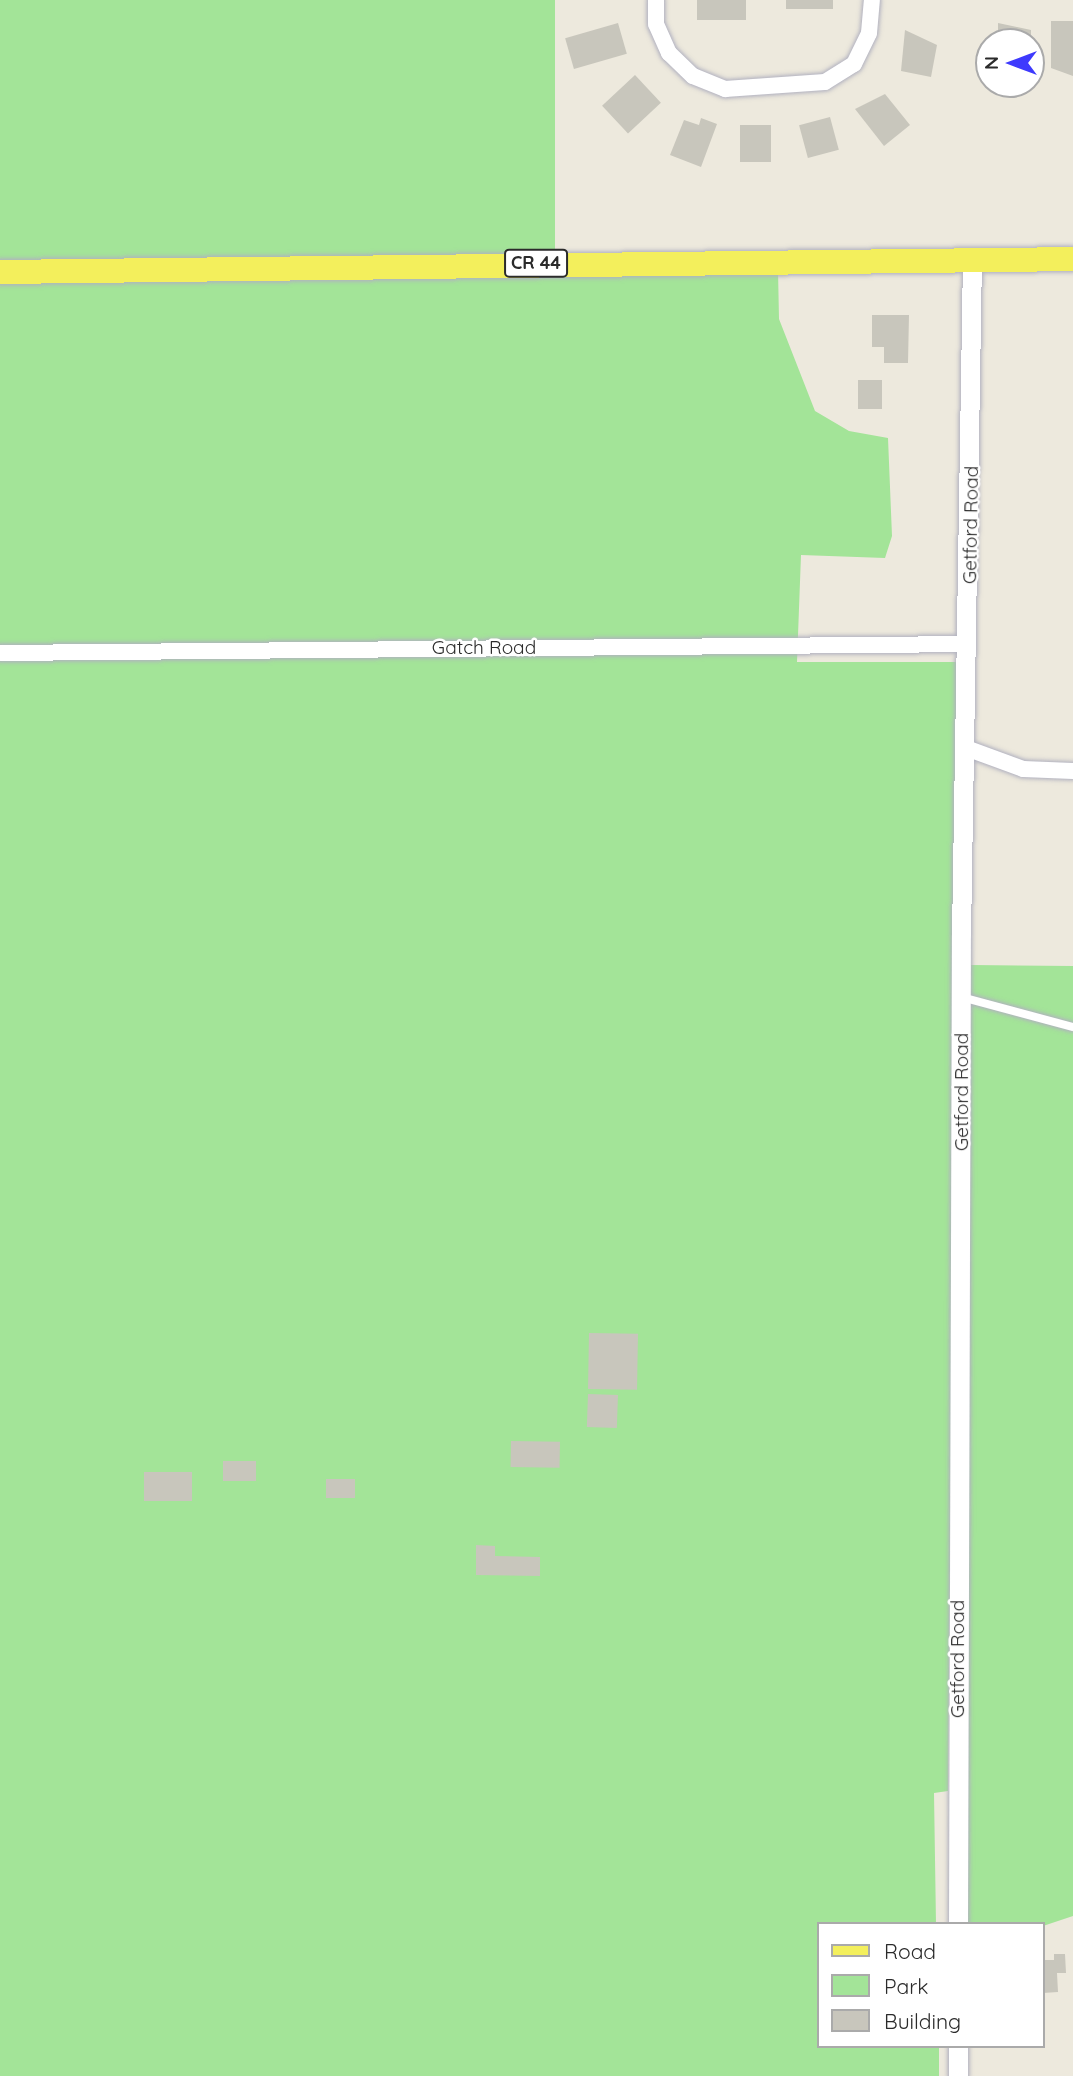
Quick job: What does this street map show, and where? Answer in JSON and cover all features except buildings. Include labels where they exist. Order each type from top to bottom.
[{"type":"main road","name":"CR 44","points":[[0,272],[1073,259]]},
{"type":"street","points":[[656,0],[656,24],[669,53],[692,76],[725,89],[825,82],[854,64],[869,33],[872,0]]},
{"type":"street","name":"Getford Road","points":[[958,1922],[961,997],[972,260]]},
{"type":"street","name":"Gatch Road","points":[[0,653],[968,643]]},
{"type":"street","points":[[966,748],[1023,769],[1073,771]]},
{"type":"street","points":[[958,2048],[958,2076]]},
{"type":"lane","points":[[961,997],[1073,1027]]},
{"type":"green space","points":[[0,0],[555,0],[555,264],[0,264]]},
{"type":"green space","points":[[778,270],[779,319],[815,411],[849,431],[888,438],[892,536],[885,558],[801,555],[797,662],[958,662],[948,1791],[934,1793],[936,1922],[818,1922],[818,2048],[939,2048],[939,2076],[0,2076],[0,281]]},
{"type":"green space","points":[[971,965],[1073,966],[1073,1916],[1045,1925],[1045,1922],[967,1922]]}]
